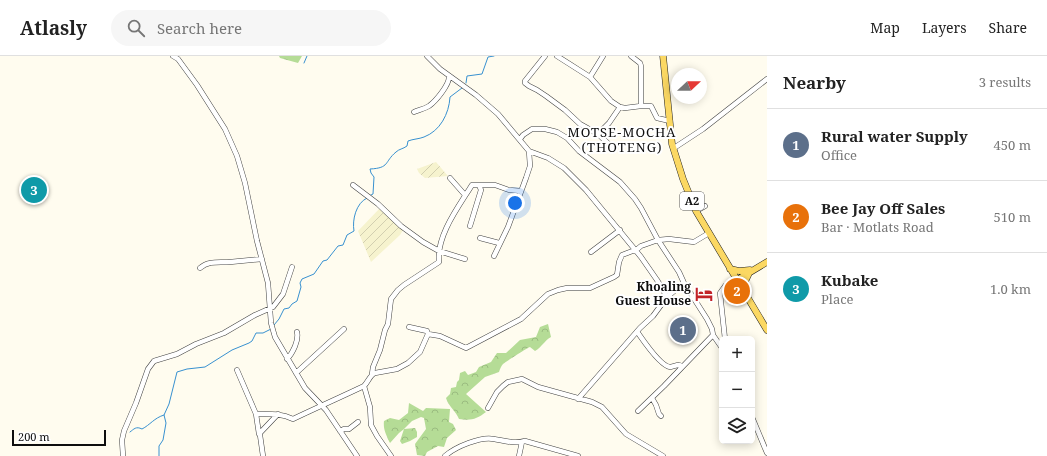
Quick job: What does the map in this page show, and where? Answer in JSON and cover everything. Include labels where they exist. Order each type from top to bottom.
[{"type":"main road","name":"A2","points":[[663,56],[674,148],[683,179],[696,211],[767,330]]},
{"type":"main road","points":[[737,280],[767,262]]},
{"type":"main road","points":[[730,269],[751,271]]},
{"type":"main road","points":[[744,293],[744,286],[751,271]]},
{"type":"street","points":[[174,56],[180,58],[225,129],[234,147],[245,183],[256,241],[268,283],[272,329],[278,343],[305,388],[322,406],[357,456]]},
{"type":"street","points":[[427,56],[450,77],[476,95],[498,114],[529,151],[548,158],[564,168],[586,190],[620,230],[657,280],[667,297]]},
{"type":"street","points":[[545,56],[525,83],[565,110],[580,124],[598,134],[613,148]]},
{"type":"street","points":[[557,56],[590,77],[611,101],[620,107],[650,106],[657,118],[670,121]]},
{"type":"street","points":[[590,77],[603,56]]},
{"type":"street","points":[[631,56],[640,63],[641,66],[641,106]]},
{"type":"street","points":[[414,112],[431,105],[447,86],[450,81],[450,77]]},
{"type":"street","points":[[674,148],[703,129],[767,79]]},
{"type":"street","points":[[598,134],[609,123],[620,107]]},
{"type":"street","points":[[520,139],[527,131],[532,129],[541,128],[557,132],[567,138],[579,151],[620,182],[635,199],[658,240],[707,319],[713,335],[719,344]]},
{"type":"street","points":[[494,256],[508,227],[530,166],[529,151]]},
{"type":"street","points":[[450,178],[466,195]]},
{"type":"street","points":[[353,185],[355,185],[360,191],[378,204],[405,229],[439,251],[465,260]]},
{"type":"street","points":[[256,414],[278,414],[293,419],[364,386],[372,374],[373,367],[380,350],[384,330],[388,324],[391,299],[398,290],[439,262],[440,243],[453,215],[472,185],[495,185],[509,190],[521,191]]},
{"type":"street","points":[[470,226],[481,190],[479,185]]},
{"type":"street","points":[[696,211],[705,206]]},
{"type":"street","points":[[591,252],[620,230]]},
{"type":"street","points":[[408,327],[427,331],[428,334],[440,336],[466,348],[520,319],[548,294],[567,288],[590,288],[614,277],[617,275],[619,262],[622,255],[635,251],[641,246],[658,240],[669,239],[694,242],[709,233]]},
{"type":"street","points":[[480,238],[499,243]]},
{"type":"street","points":[[200,268],[215,262],[262,259]]},
{"type":"street","points":[[123,456],[122,440],[124,431],[148,369],[154,361],[177,354],[273,307],[283,294],[292,267]]},
{"type":"street","points":[[725,336],[720,306],[720,293],[725,286],[737,280]]},
{"type":"street","points":[[578,399],[656,313],[667,297],[684,283]]},
{"type":"street","points":[[296,374],[344,329]]},
{"type":"street","points":[[287,359],[293,352],[298,337],[297,332]]},
{"type":"street","points":[[638,333],[648,347],[666,365],[670,367],[679,364],[682,366]]},
{"type":"street","points":[[372,374],[397,369],[408,363],[420,352],[428,334]]},
{"type":"street","points":[[638,411],[713,335]]},
{"type":"street","points":[[237,370],[256,414],[263,456]]},
{"type":"street","points":[[488,408],[497,392],[503,386],[508,382],[522,379],[538,387],[592,402],[602,407],[626,434],[663,456]]},
{"type":"street","points":[[364,386],[370,407],[371,425],[391,456]]},
{"type":"street","points":[[652,398],[661,416]]},
{"type":"street","points":[[259,434],[278,414]]},
{"type":"street","points":[[340,431],[349,429],[358,422]]},
{"type":"street","points":[[755,424],[767,453]]},
{"type":"street","points":[[445,456],[450,452],[481,439],[494,439],[518,443],[525,441],[578,456]]},
{"type":"street","points":[[519,456],[522,442]]},
{"type":"shaded area","points":[[436,162],[448,176],[425,178],[417,169]]},
{"type":"shaded area","points":[[380,208],[403,230],[400,235],[371,262],[358,231]]},
{"type":"green space","points":[[279,56],[302,56],[298,63],[280,58]]},
{"type":"green space","points":[[548,324],[551,337],[539,348],[535,351],[530,347],[521,352],[503,364],[499,372],[485,377],[466,394],[486,412],[474,419],[459,419],[448,404],[446,398],[450,394],[451,388],[456,387],[460,373],[465,371],[468,375],[476,372],[479,367],[491,362],[497,353],[506,353],[520,340],[536,337],[540,327]]},
{"type":"green space","points":[[409,403],[423,411],[426,408],[450,409],[449,422],[453,424],[456,430],[447,438],[444,447],[438,446],[427,452],[425,456],[417,455],[415,444],[426,429],[424,418],[421,417],[412,421],[390,443],[384,429],[384,421],[390,418],[399,420],[408,413]]},
{"type":"green space","points":[[415,428],[417,437],[402,444],[400,441],[404,429]]},
{"type":"waterway","points":[[304,63],[307,56]]},
{"type":"waterway","points":[[466,83],[467,76],[482,74],[488,57],[494,56]]},
{"type":"waterway","points":[[369,196],[373,194],[374,177],[370,169],[384,166],[398,150],[407,146],[408,141],[424,137],[435,131],[446,116],[450,97],[462,88]]},
{"type":"waterway","points":[[274,325],[284,309],[289,308],[297,301],[302,279],[314,274],[323,261],[327,260],[338,246],[343,245],[347,235],[354,231],[356,212],[363,200],[367,198]]},
{"type":"waterway","points":[[159,456],[159,446],[163,440],[166,423],[164,415],[169,404],[177,372],[205,367],[232,350],[249,343],[252,341],[256,333],[263,333],[271,329]]},
{"type":"waterway","points":[[130,432],[137,428],[142,429],[157,418],[164,415]]},
{"type":"place","name":"Kubake","points":[[34,190]]},
{"type":"place","name":"Bee Jay Off Sales","points":[[737,291]]},
{"type":"place","name":"Khoaling Guest House","points":[[704,294]]},
{"type":"place","name":"Rural water Supply","points":[[683,330]]},
{"type":"district","name":"MOTSE-MOCHA (THOTENG)","points":[[622,140]]}]
